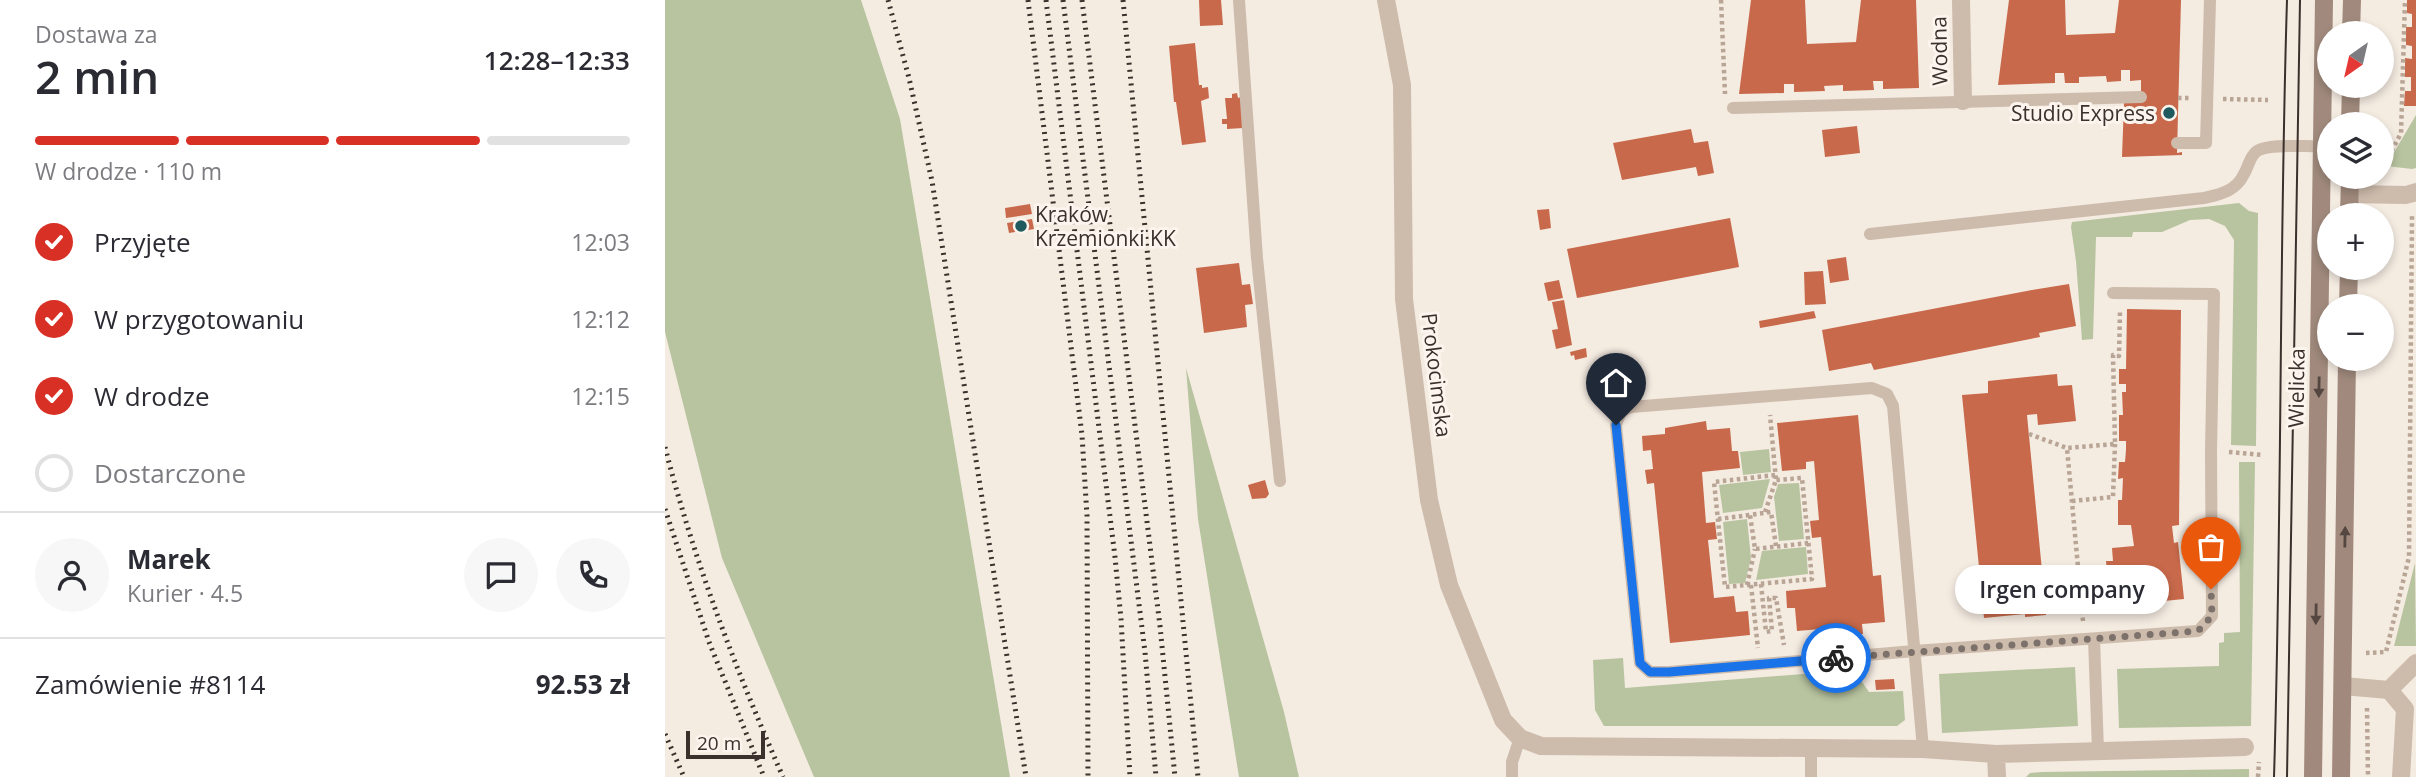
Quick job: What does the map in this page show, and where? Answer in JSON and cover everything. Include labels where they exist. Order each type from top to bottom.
[{"type":"main road","name":"Wielicka","points":[[2322,112],[2324,0]]},
{"type":"main road","points":[[2351,21],[2352,0]]},
{"type":"main road","name":"Wielicka","points":[[2313,777],[2321,189]]},
{"type":"main road","points":[[2341,777],[2347,371]]},
{"type":"street","name":"Prokocimska","points":[[1386,0],[1402,85],[1404,299],[1429,500],[1449,585],[1503,720],[1520,738]]},
{"type":"street","name":"Wodna","points":[[1961,0],[1963,101]]},
{"type":"street","points":[[2369,189],[2406,195],[2416,192]]},
{"type":"street","points":[[2389,690],[2416,663]]},
{"type":"street","points":[[2343,686],[2389,690],[2405,709],[2401,777]]},
{"type":"street","points":[[1520,738],[1541,746],[1923,750],[1996,754],[2245,747]]},
{"type":"street","points":[[1996,754],[1997,777]]},
{"type":"lane","points":[[1239,0],[1257,258],[1280,481]]},
{"type":"lane","points":[[2176,142],[2206,143],[2210,0]]},
{"type":"lane","points":[[1733,108],[2141,97]]},
{"type":"lane","points":[[1870,234],[2204,198],[2228,192],[2244,176],[2250,158],[2256,152],[2267,148],[2317,146]]},
{"type":"lane","points":[[1923,750],[1914,651],[1893,407],[1887,394],[1872,388],[1631,407],[1623,410],[1619,417],[1616,425],[1640,663],[1650,672],[1669,672],[1914,651],[2198,631],[2212,616],[2214,294],[2117,293]]},
{"type":"lane","points":[[2089,639],[2098,751]]},
{"type":"lane","points":[[1512,777],[1512,762],[1520,738]]},
{"type":"lane","points":[[1811,750],[1811,777]]},
{"type":"path","points":[[1721,0],[1725,99],[1733,108]]},
{"type":"path","points":[[2394,147],[2401,133],[2405,0]]},
{"type":"path","points":[[2366,653],[2386,652],[2409,557],[2413,449],[2411,211]]},
{"type":"path","points":[[2072,501],[2113,497],[2113,355],[2119,356],[2117,293]]},
{"type":"path","points":[[1765,513],[1776,478],[1769,396]]},
{"type":"path","points":[[2029,434],[2067,448],[2115,444]]},
{"type":"path","points":[[2067,448],[2089,639]]},
{"type":"path","points":[[2211,451],[2263,454]]},
{"type":"path","points":[[1776,478],[1802,478],[1812,579],[1725,587],[1714,482],[1776,478]]},
{"type":"path","points":[[1718,519],[1771,512],[1776,546]]},
{"type":"path","points":[[1750,515],[1755,549],[1749,585],[1757,637]]},
{"type":"path","points":[[1755,549],[1809,543]]},
{"type":"path","points":[[2409,557],[2416,558]]},
{"type":"path","points":[[1761,584],[1766,632],[1772,631],[1769,598],[1776,598],[1785,649]]},
{"type":"path","points":[[2367,688],[2368,777]]},
{"type":"green space","points":[[665,0],[861,0],[900,119],[1010,777],[814,777],[722,558],[665,332]]},
{"type":"green space","points":[[2416,115],[2416,168],[2394,167],[2394,152]]},
{"type":"green space","points":[[2239,203],[2249,211],[2258,213],[2256,446],[2231,445],[2234,240],[2225,226],[2209,219],[2190,220],[2162,232],[2133,232],[2132,237],[2096,237],[2093,339],[2082,340],[2071,227],[2072,222]]},
{"type":"green space","points":[[1186,368],[1284,712],[1299,777],[1239,777],[1198,519]]},
{"type":"green space","points":[[1769,449],[1771,472],[1743,475],[1740,452]]},
{"type":"green space","points":[[2239,462],[2255,462],[2251,726],[2119,728],[2117,669],[2219,666],[2219,643],[2224,642],[2224,633],[2240,632]]},
{"type":"green space","points":[[1770,479],[1762,508],[1723,513],[1719,485]]},
{"type":"green space","points":[[1799,483],[1804,539],[1779,541],[1774,497],[1778,484]]},
{"type":"green space","points":[[1747,519],[1751,558],[1745,583],[1729,584],[1723,522]]},
{"type":"green space","points":[[1806,547],[1808,574],[1756,580],[1762,551]]},
{"type":"green space","points":[[2415,563],[2416,646],[2394,646]]},
{"type":"green space","points":[[1623,658],[1625,688],[1854,670],[1869,692],[1903,691],[1905,720],[1897,726],[1604,726],[1595,710],[1593,660]]},
{"type":"green space","points":[[2075,667],[2078,726],[1942,733],[1939,674]]},
{"type":"green space","points":[[2249,769],[2249,777],[2026,777],[2030,773],[2042,772]]},
{"type":"building","points":[[1199,0],[1221,0],[1223,25],[1200,26]]},
{"type":"building","points":[[1751,0],[1805,0],[1807,44],[1856,42],[1861,0],[1916,0],[1919,88],[1883,89],[1883,81],[1873,81],[1874,90],[1843,91],[1843,85],[1824,86],[1825,91],[1794,92],[1794,84],[1784,84],[1784,93],[1739,94]]},
{"type":"building","points":[[2009,0],[2065,0],[2066,35],[2115,33],[2119,0],[2181,0],[2177,153],[2182,152],[2182,155],[2122,157],[2124,103],[2141,103],[2141,80],[2130,81],[2130,70],[2121,70],[2121,81],[2107,82],[2106,76],[2079,77],[2079,83],[2065,83],[2064,73],[2055,73],[2055,83],[1998,85]]},
{"type":"building","points":[[2407,0],[2416,0],[2416,106],[2404,106],[2405,91],[2411,91],[2411,77],[2405,77],[2405,58],[2412,59],[2412,46],[2406,45],[2406,27],[2412,27],[2412,14],[2407,13]]},
{"type":"building","points":[[1195,43],[1199,85],[1202,85],[1202,88],[1208,87],[1209,98],[1201,101],[1206,142],[1182,145],[1174,102],[1169,46]]},
{"type":"building","points":[[1237,93],[1238,98],[1241,97],[1243,128],[1227,129],[1227,124],[1222,124],[1222,119],[1227,119],[1225,98],[1232,98],[1232,94]]},
{"type":"building","points":[[1857,126],[1860,153],[1825,157],[1822,130]]},
{"type":"building","points":[[1691,129],[1694,143],[1708,141],[1714,173],[1698,176],[1696,167],[1622,180],[1613,143]]},
{"type":"building","points":[[1030,204],[1032,214],[1006,218],[1005,208]]},
{"type":"building","points":[[1549,209],[1551,228],[1540,230],[1537,210]]},
{"type":"building","points":[[1730,218],[1739,267],[1577,298],[1567,249]]},
{"type":"building","name":"Kraków Krzemionki KK","points":[[1032,219],[1034,229],[1009,233],[1007,223]]},
{"type":"building","points":[[1846,257],[1849,280],[1830,283],[1827,260]]},
{"type":"building","points":[[1239,263],[1242,285],[1250,284],[1253,304],[1245,305],[1247,327],[1204,333],[1196,268]]},
{"type":"building","points":[[1823,271],[1826,304],[1805,305],[1804,272]]},
{"type":"building","points":[[1559,280],[1563,298],[1548,301],[1544,283]]},
{"type":"building","points":[[2069,284],[2076,326],[2039,333],[2040,337],[1874,370],[1871,363],[1829,371],[1822,330]]},
{"type":"building","points":[[1564,300],[1572,345],[1556,349],[1552,330],[1558,329],[1552,302]]},
{"type":"building","points":[[2127,309],[2181,310],[2179,525],[2172,526],[2174,543],[2178,542],[2184,599],[2144,603],[2142,589],[2134,590],[2135,604],[2110,606],[2106,561],[2113,561],[2112,548],[2134,546],[2131,525],[2118,525],[2118,500],[2122,500],[2123,478],[2118,479],[2119,462],[2125,462],[2126,450],[2126,441],[2119,441],[2119,415],[2123,415],[2122,392],[2126,392],[2126,384],[2119,384],[2119,369],[2126,369]]},
{"type":"building","points":[[1814,311],[1816,318],[1760,328],[1759,321]]},
{"type":"building","points":[[1586,348],[1587,357],[1575,360],[1574,355],[1571,356],[1570,352]]},
{"type":"building","points":[[2057,374],[2058,386],[2072,385],[2076,421],[2038,425],[2037,414],[2027,415],[2043,581],[2069,578],[2070,588],[2058,590],[2060,611],[2025,617],[2025,614],[1984,618],[1962,395],[1988,393],[1988,381]]},
{"type":"building","points":[[1858,415],[1873,576],[1881,575],[1885,622],[1862,624],[1863,634],[1822,638],[1821,629],[1797,631],[1795,608],[1787,608],[1786,591],[1826,587],[1821,537],[1812,538],[1810,521],[1819,520],[1814,461],[1806,462],[1806,469],[1782,471],[1777,423]]},
{"type":"building","points":[[1706,421],[1707,430],[1730,428],[1732,451],[1738,451],[1740,468],[1702,472],[1706,523],[1715,522],[1717,539],[1708,540],[1714,598],[1734,596],[1736,612],[1748,611],[1750,635],[1670,643],[1654,483],[1647,484],[1645,470],[1653,469],[1651,450],[1643,451],[1642,436],[1665,434],[1665,428]]},
{"type":"building","points":[[1265,480],[1269,494],[1266,498],[1252,499],[1248,485]]},
{"type":"building","points":[[1894,679],[1895,689],[1876,690],[1875,680]]},
{"type":"tram line","points":[[2274,777],[2287,0]]},
{"type":"tram line","points":[[2287,777],[2300,0]]},
{"type":"railway","points":[[888,0],[932,181],[1026,777]]},
{"type":"railway","points":[[1028,0],[1082,435],[1087,516],[1088,777]]},
{"type":"railway","points":[[1046,0],[1115,557],[1130,777]]},
{"type":"railway","points":[[1063,0],[1145,652],[1156,777]]},
{"type":"railway","points":[[1082,0],[1160,626],[1175,777]]},
{"type":"railway","points":[[1123,0],[1198,777]]},
{"type":"railway","points":[[665,447],[676,490],[717,615],[783,777]]},
{"type":"railway","points":[[665,509],[709,642],[764,777]]},
{"type":"railway","points":[[665,734],[684,777]]},
{"type":"way so far","points":[[1836,658],[2198,631],[2212,616],[2211,589]]},
{"type":"place","name":"Studio Express","points":[[2169,113]]},
{"type":"place","name":"Kraków Krzemionki KK","points":[[1021,226]]},
{"type":"place","name":"Irgen company","points":[[2211,589]]},
{"type":"route","points":[[1616,425],[1640,663],[1650,672],[1669,672],[1836,658]]}]
